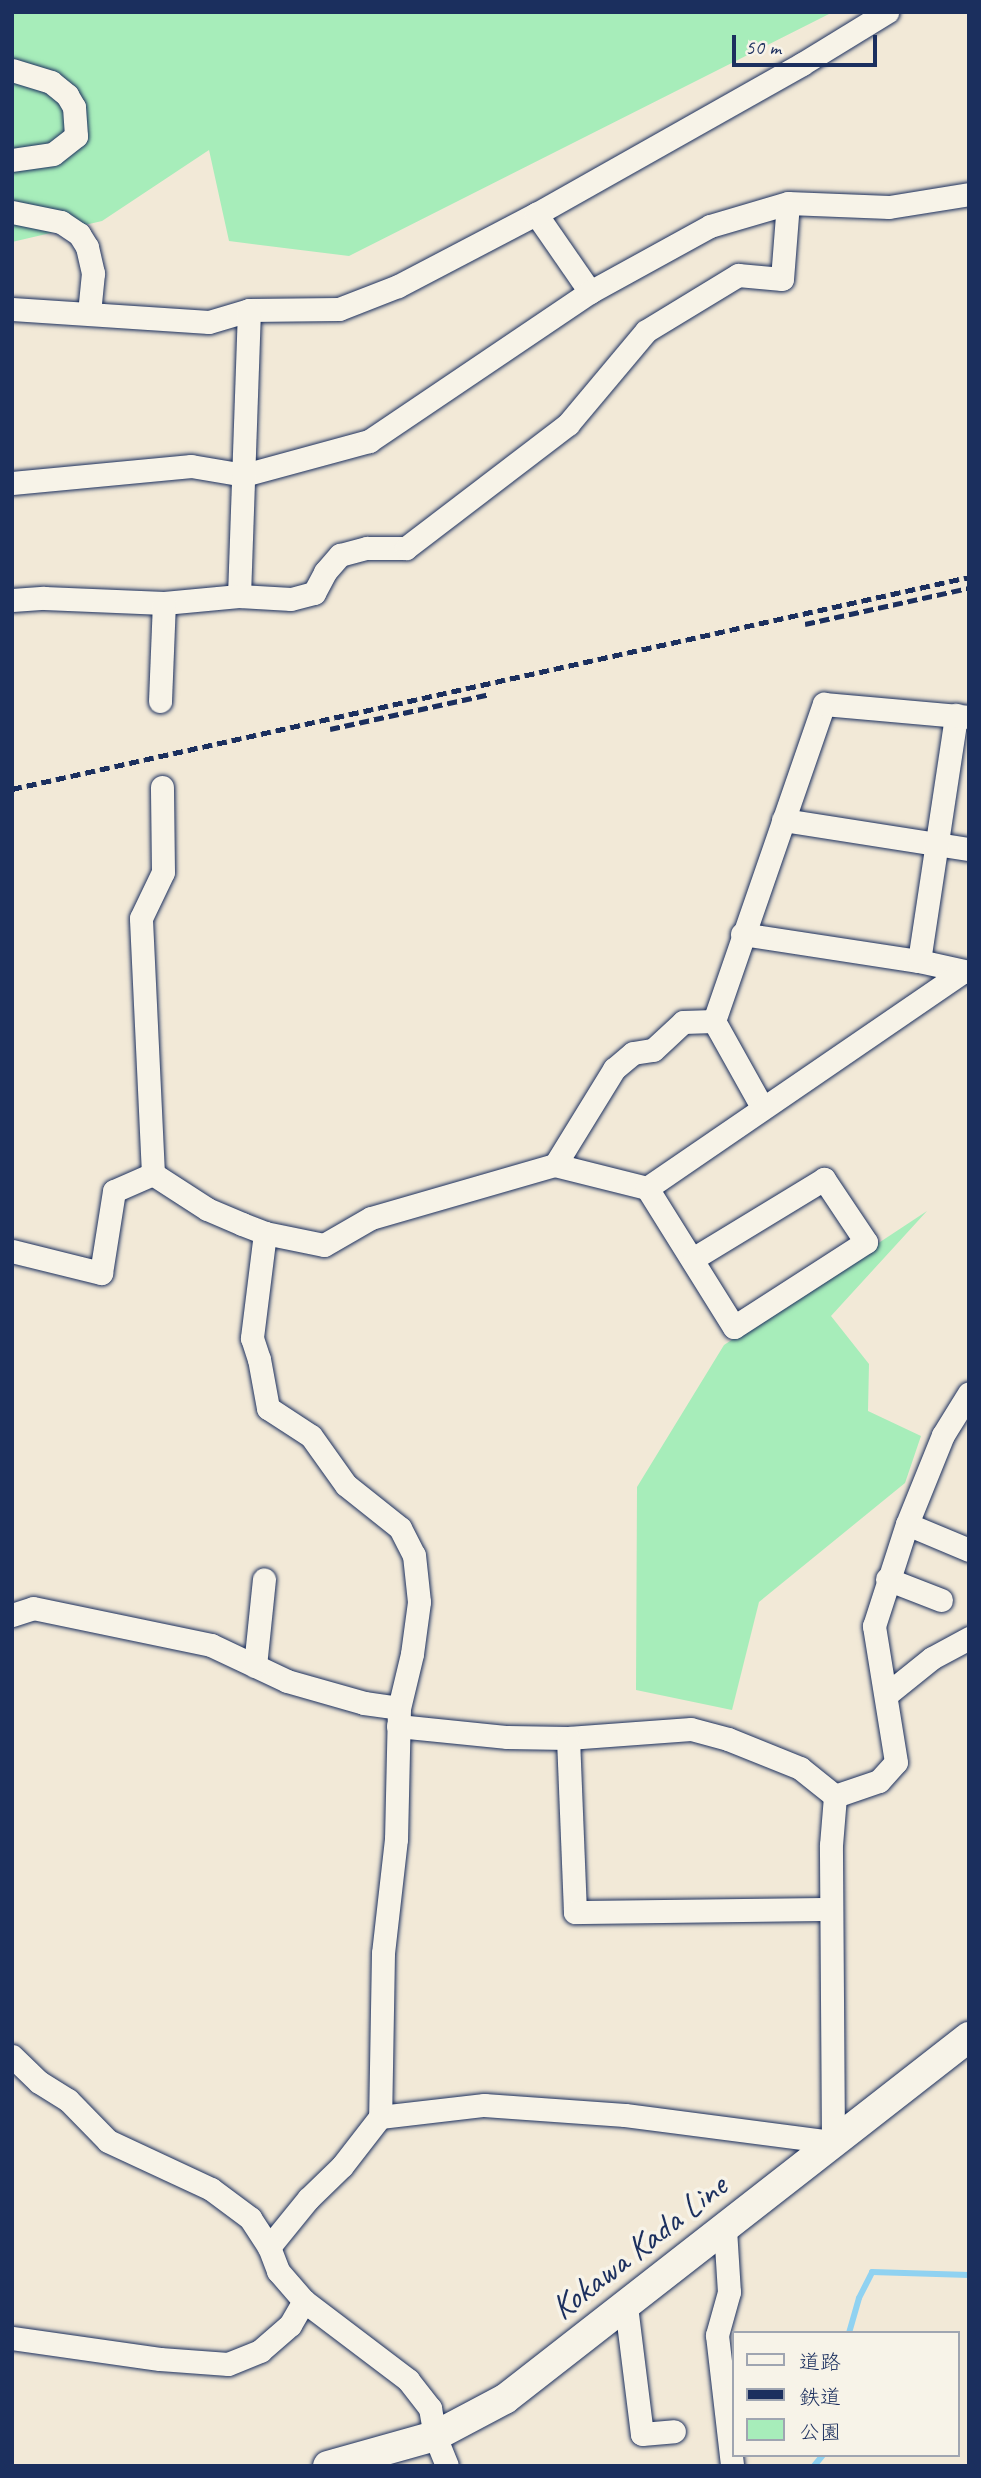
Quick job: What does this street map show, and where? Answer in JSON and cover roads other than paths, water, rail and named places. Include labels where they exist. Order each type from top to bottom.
[{"type":"main road","name":"Kokawa Kada Line","points":[[328,2466],[435,2436],[505,2399],[969,2037]]},
{"type":"street","points":[[12,309],[209,322],[248,310],[339,309],[398,286],[536,214],[802,64],[887,12]]},
{"type":"street","points":[[12,70],[51,82],[67,95],[74,107],[76,136],[53,153],[12,160]]},
{"type":"street","points":[[12,483],[191,466],[244,475],[369,441],[590,292],[710,226],[788,203],[889,207],[969,194]]},
{"type":"street","points":[[12,600],[44,598],[164,603],[239,596],[290,599],[314,593],[325,572],[340,555],[367,548],[406,548],[568,424],[646,331],[738,275],[782,279],[788,203]]},
{"type":"street","points":[[12,212],[61,222],[79,234],[87,247],[93,273],[89,313]]},
{"type":"street","points":[[536,214],[590,292]]},
{"type":"street","points":[[239,596],[248,310]]},
{"type":"street","points":[[160,701],[164,603]]},
{"type":"street","points":[[762,1107],[714,1021],[824,704],[963,716],[936,844],[919,961]]},
{"type":"street","points":[[153,1174],[141,918],[163,872],[162,787]]},
{"type":"street","points":[[783,821],[969,849]]},
{"type":"street","points":[[742,934],[919,961],[966,972]]},
{"type":"street","points":[[648,1188],[762,1107],[966,972]]},
{"type":"street","points":[[555,1166],[614,1069],[633,1053],[653,1050],[683,1022],[714,1021]]},
{"type":"street","points":[[153,1174],[207,1209],[265,1233],[324,1245],[371,1218],[555,1166],[648,1188],[694,1258],[734,1327],[866,1242],[824,1180],[694,1258]]},
{"type":"street","points":[[12,1251],[101,1273],[114,1191],[153,1174]]},
{"type":"street","points":[[265,1233],[252,1338],[259,1359],[268,1408],[311,1436],[346,1485],[400,1528],[414,1555],[419,1602],[412,1654],[398,1717],[396,1839],[383,1953],[380,2117],[342,2166],[308,2199],[269,2247]]},
{"type":"street","points":[[835,1796],[879,1781],[896,1762],[874,1626],[887,1579],[943,1435],[969,1393]]},
{"type":"street","points":[[907,1524],[969,1550]]},
{"type":"street","points":[[255,1666],[264,1579]]},
{"type":"street","points":[[887,1579],[941,1600]]},
{"type":"street","points":[[12,1615],[33,1608],[211,1645],[287,1681],[364,1703],[398,1717],[507,1737],[568,1738],[691,1729],[728,1739],[800,1768],[835,1796]]},
{"type":"street","points":[[886,1695],[932,1658],[969,1638]]},
{"type":"street","points":[[568,1738],[575,1912],[831,1909]]},
{"type":"street","points":[[380,2117],[484,2105],[625,2115],[833,2142],[831,1909],[835,1796]]},
{"type":"street","points":[[12,2056],[39,2082],[68,2100],[108,2141],[211,2189],[250,2218],[269,2247],[278,2271],[304,2301],[408,2380],[430,2408],[435,2436],[447,2466]]},
{"type":"street","points":[[725,2229],[729,2292],[717,2335],[727,2355],[732,2465]]},
{"type":"street","points":[[12,2338],[160,2359],[228,2364],[260,2351],[290,2325],[304,2301]]},
{"type":"street","points":[[626,2306],[642,2434],[674,2431]]},
{"type":"waterway","points":[[850,2331],[859,2298],[872,2272],[969,2275]]},
{"type":"waterway","points":[[814,2466],[821,2457]]},
{"type":"railway","points":[[12,789],[969,577]]},
{"type":"railway","points":[[805,624],[969,588]]},
{"type":"railway","points":[[330,729],[490,694]]}]
